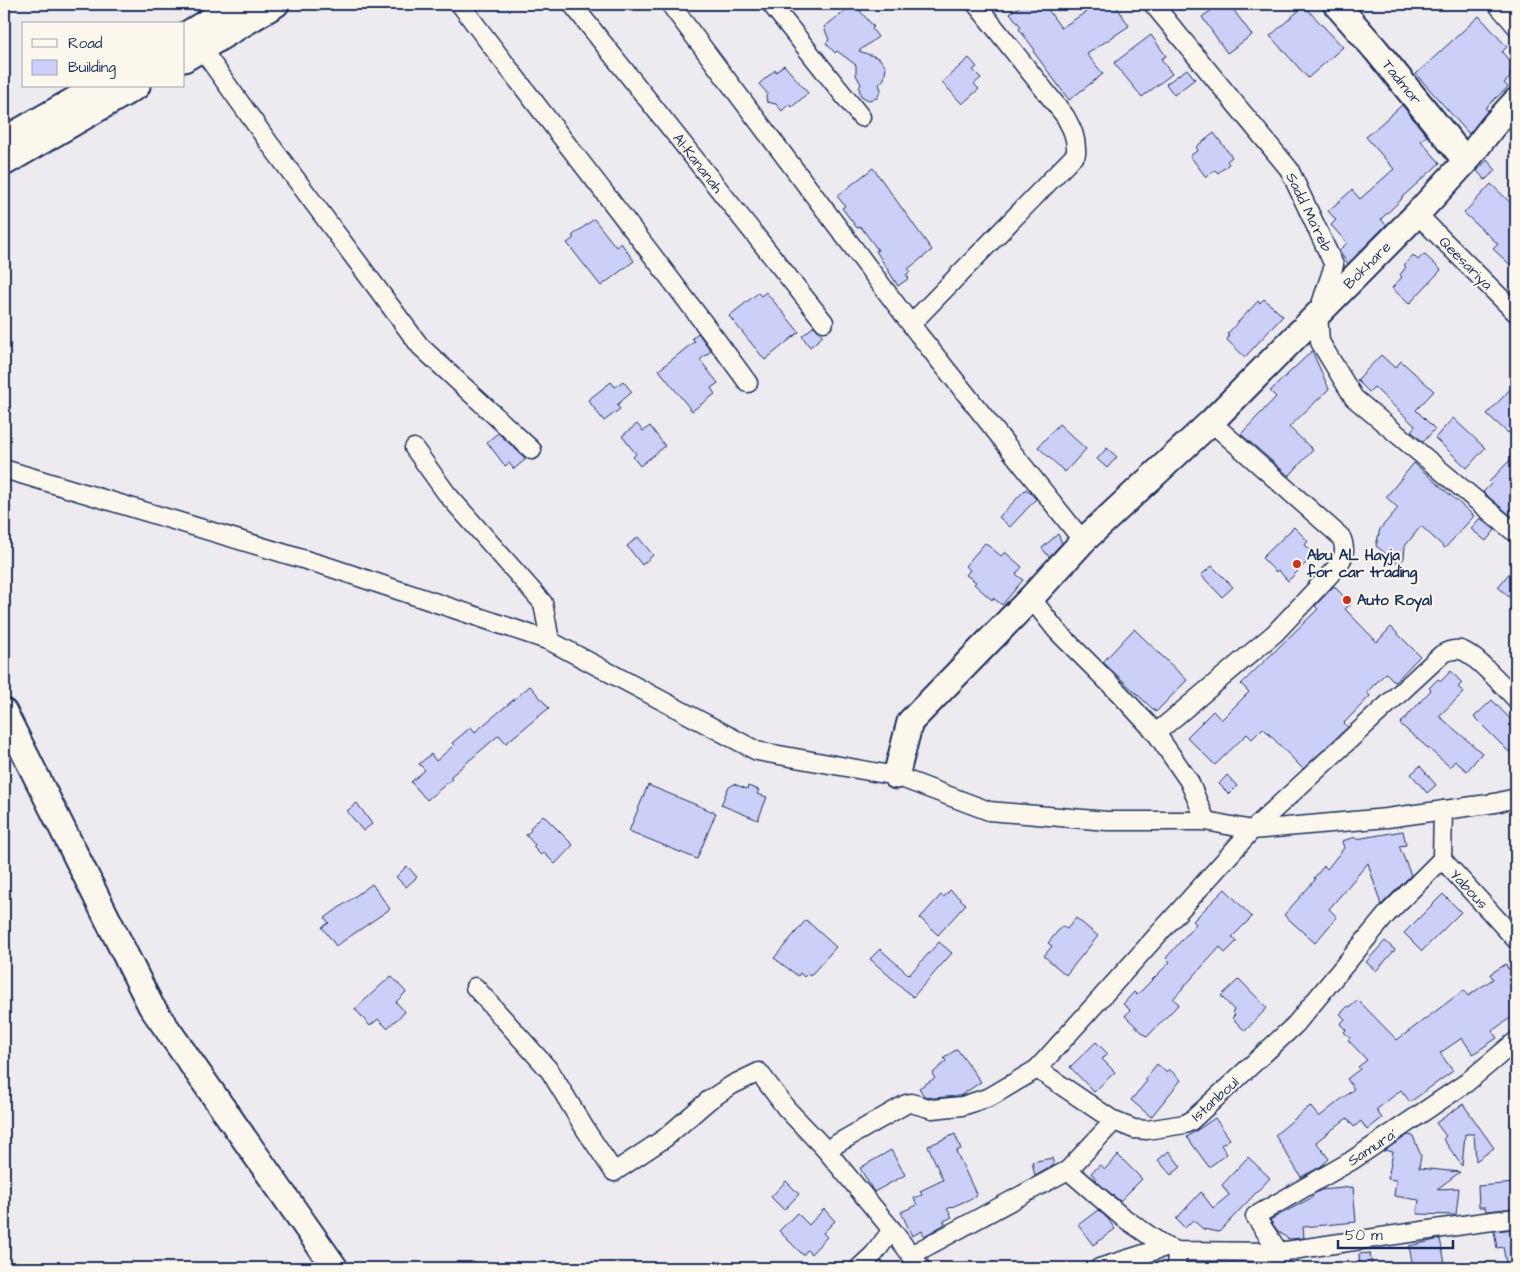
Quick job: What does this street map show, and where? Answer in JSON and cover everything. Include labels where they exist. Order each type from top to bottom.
[{"type":"street","points":[[190,48],[237,4]]},
{"type":"street","points":[[190,48],[276,4]]},
{"type":"street","points":[[460,4],[700,317],[748,383]]},
{"type":"street","name":"Al-Kananah","points":[[572,4],[824,322]]},
{"type":"street","points":[[671,4],[911,324],[1083,541]]},
{"type":"street","points":[[771,4],[861,117]]},
{"type":"street","points":[[911,324],[1076,154],[1077,142],[1065,116],[976,4]]},
{"type":"street","name":"Sadd Ma'reb","points":[[1153,4],[1290,169],[1334,265],[1318,313],[1320,342],[1354,398],[1513,531]]},
{"type":"street","name":"Tadmor","points":[[1336,4],[1466,161]]},
{"type":"street","points":[[1497,4],[1516,26]]},
{"type":"street","points":[[190,48],[269,143],[420,346],[532,450]]},
{"type":"street","points":[[4,140],[95,88]]},
{"type":"street","points":[[4,163],[135,88]]},
{"type":"street","name":"Bokhare","points":[[896,776],[910,722],[1083,541],[1211,422],[1417,214],[1466,161],[1493,126],[1516,101]]},
{"type":"street","name":"Qeesariya","points":[[1417,214],[1516,312]]},
{"type":"street","points":[[1156,733],[1276,632],[1337,567],[1345,552],[1341,536],[1211,422]]},
{"type":"street","points":[[414,448],[447,494],[543,603],[550,641]]},
{"type":"street","points":[[4,469],[329,567],[550,641],[757,751],[896,776],[990,811],[1106,822],[1206,821],[1252,830],[1387,818],[1495,803],[1516,798]]},
{"type":"street","points":[[1030,598],[1057,631],[1156,733],[1189,782],[1206,821]]},
{"type":"street","points":[[826,1150],[906,1104],[911,1103],[932,1109],[962,1106],[990,1097],[1037,1069],[1252,830],[1441,655],[1448,651],[1459,650],[1470,654],[1516,699]]},
{"type":"street","points":[[4,712],[151,1006],[335,1268]]},
{"type":"street","points":[[1442,859],[1444,810]]},
{"type":"street","name":"Yabous","points":[[1442,859],[1516,940]]},
{"type":"street","name":"Istanboul","points":[[1037,1069],[1114,1121],[1134,1129],[1147,1130],[1185,1124],[1196,1118],[1295,1025],[1387,914],[1442,859]]},
{"type":"street","points":[[475,987],[550,1071],[614,1172],[665,1138],[709,1100],[732,1085],[759,1072],[786,1108],[826,1150],[916,1262],[1068,1170],[1114,1121]]},
{"type":"street","name":"Samura'","points":[[1278,1260],[1255,1216],[1359,1156],[1466,1083],[1516,1041]]},
{"type":"street","points":[[1068,1170],[1121,1216],[1173,1256]]},
{"type":"street","points":[[1099,1268],[1173,1256],[1278,1260],[1477,1222],[1516,1218]]},
{"type":"street","points":[[859,1268],[874,1254],[892,1230]]},
{"type":"building","points":[[854,4],[874,27],[872,29],[878,37],[859,51],[879,58],[886,67],[884,79],[879,84],[881,90],[877,98],[869,100],[861,96],[859,88],[861,84],[856,75],[856,65],[837,51],[835,53],[826,43],[829,40],[824,27]]},
{"type":"building","points":[[1023,4],[1044,4],[1061,28],[1086,12],[1081,4],[1115,4],[1129,26],[1087,54],[1103,74],[1069,100],[1033,51],[1035,50],[1019,29],[1021,27],[1010,13]]},
{"type":"building","points":[[1220,4],[1229,4],[1252,35],[1227,53],[1202,17]]},
{"type":"building","points":[[1304,6],[1343,47],[1308,78],[1270,36]]},
{"type":"building","points":[[1479,16],[1507,47],[1502,52],[1516,69],[1504,83],[1508,87],[1485,108],[1488,110],[1469,134],[1416,74]]},
{"type":"building","points":[[1151,35],[1166,56],[1161,59],[1172,74],[1142,97],[1114,63]]},
{"type":"building","points":[[969,58],[977,67],[973,70],[981,78],[974,84],[979,89],[962,104],[942,82]]},
{"type":"building","points":[[784,65],[808,93],[792,107],[789,104],[782,111],[776,104],[767,102],[767,93],[759,84]]},
{"type":"building","points":[[1187,69],[1195,79],[1174,95],[1166,84]]},
{"type":"building","points":[[1402,105],[1427,136],[1421,141],[1440,163],[1381,219],[1386,225],[1348,264],[1339,251],[1347,243],[1331,225],[1336,220],[1328,211],[1352,190],[1360,199],[1394,169],[1366,137]]},
{"type":"building","points":[[1214,133],[1232,157],[1227,161],[1229,164],[1218,173],[1215,170],[1206,177],[1190,156],[1198,150],[1196,147]]},
{"type":"building","points":[[1487,160],[1496,170],[1485,180],[1477,171]]},
{"type":"building","points":[[873,168],[932,250],[908,269],[910,272],[906,275],[909,278],[898,286],[876,251],[878,250],[860,226],[857,228],[842,208],[845,206],[837,196]]},
{"type":"building","points":[[1491,184],[1516,208],[1516,270],[1493,249],[1498,244],[1464,213]]},
{"type":"building","points":[[594,219],[616,247],[621,243],[634,261],[601,286],[567,243],[574,238],[572,236]]},
{"type":"building","points":[[1424,254],[1441,270],[1409,304],[1392,288],[1402,277],[1400,275],[1406,267],[1404,265],[1413,255],[1418,260]]},
{"type":"building","points":[[766,292],[799,332],[765,360],[729,316],[758,293],[761,296]]},
{"type":"building","points":[[1264,299],[1283,316],[1245,357],[1227,340],[1229,336],[1227,334],[1258,301],[1260,303]]},
{"type":"building","points":[[814,326],[823,336],[810,347],[802,336]]},
{"type":"building","points":[[698,333],[711,351],[700,360],[718,383],[711,388],[715,394],[692,411],[659,370],[695,341],[692,338]]},
{"type":"building","points":[[1312,351],[1329,389],[1289,427],[1313,450],[1289,476],[1241,434],[1276,397],[1270,391]]},
{"type":"building","points":[[1381,355],[1395,368],[1401,361],[1434,391],[1416,410],[1435,429],[1423,442],[1411,431],[1415,426],[1374,387],[1369,392],[1357,380]]},
{"type":"building","points":[[623,381],[632,392],[617,405],[620,409],[604,421],[588,400],[611,382],[615,387]]},
{"type":"building","points":[[1516,383],[1516,425],[1508,433],[1487,414]]},
{"type":"building","points":[[1453,418],[1485,448],[1467,468],[1435,438]]},
{"type":"building","points":[[637,424],[643,431],[650,426],[665,446],[640,466],[633,457],[636,454],[622,436]]},
{"type":"building","points":[[1059,424],[1086,449],[1065,472],[1038,447]]},
{"type":"building","points":[[498,433],[526,459],[514,469],[509,463],[505,466],[487,442]]},
{"type":"building","points":[[1107,448],[1117,457],[1107,468],[1097,459]]},
{"type":"building","points":[[1510,460],[1516,466],[1516,520],[1483,492],[1491,484],[1489,482]]},
{"type":"building","points":[[1414,463],[1474,516],[1445,548],[1421,526],[1405,546],[1404,558],[1399,564],[1376,546],[1380,529],[1398,508],[1386,497]]},
{"type":"building","points":[[1026,489],[1036,499],[1010,527],[999,517]]},
{"type":"building","points":[[1480,518],[1495,530],[1486,541],[1471,529]]},
{"type":"building","points":[[1294,527],[1308,541],[1305,545],[1315,554],[1288,581],[1278,570],[1276,572],[1262,558]]},
{"type":"building","points":[[1058,534],[1062,543],[1049,557],[1042,548]]},
{"type":"building","points":[[638,537],[653,555],[642,565],[627,546]]},
{"type":"building","points":[[985,543],[1001,556],[1005,552],[1022,567],[1016,574],[1023,580],[1002,605],[993,598],[992,600],[974,584],[976,582],[966,575],[970,570],[965,566]]},
{"type":"building","points":[[1516,565],[1516,603],[1498,587]]},
{"type":"building","points":[[1212,566],[1233,587],[1222,597],[1201,575]]},
{"type":"building","points":[[1334,586],[1351,604],[1345,609],[1377,642],[1391,627],[1420,656],[1395,682],[1386,673],[1367,692],[1370,696],[1344,723],[1348,727],[1303,769],[1263,728],[1252,739],[1247,734],[1215,765],[1187,737],[1213,711],[1221,720],[1249,692],[1241,684],[1318,609],[1315,606]]},
{"type":"building","points":[[1134,629],[1187,680],[1156,712],[1103,662]]},
{"type":"building","points":[[1451,671],[1462,683],[1458,687],[1464,692],[1439,716],[1482,753],[1467,771],[1455,761],[1450,767],[1400,724],[1431,690],[1429,688],[1438,679],[1441,681]]},
{"type":"building","points":[[530,686],[549,708],[506,743],[499,735],[450,777],[452,779],[427,800],[411,782],[425,770],[419,764],[431,754],[436,761],[454,745],[452,743],[471,727],[475,732]]},
{"type":"building","points":[[1492,700],[1516,725],[1516,745],[1509,752],[1474,717]]},
{"type":"building","points":[[1420,766],[1436,785],[1427,793],[1411,774]]},
{"type":"building","points":[[1227,775],[1237,786],[1229,794],[1219,784]]},
{"type":"building","points":[[734,784],[747,789],[748,786],[759,790],[757,794],[767,797],[758,820],[721,805],[728,788]]},
{"type":"building","points":[[648,785],[716,813],[697,859],[629,831]]},
{"type":"building","points":[[357,803],[372,824],[363,831],[347,811]]},
{"type":"building","points":[[543,815],[573,845],[555,864],[544,853],[541,855],[533,847],[535,845],[526,835]]},
{"type":"building","points":[[1403,831],[1406,845],[1399,846],[1411,875],[1381,905],[1368,863],[1329,909],[1337,917],[1315,943],[1284,915],[1315,880],[1314,878],[1324,866],[1327,869],[1344,848],[1342,841],[1356,837],[1356,839]]},
{"type":"building","points":[[407,866],[417,877],[406,887],[396,877]]},
{"type":"building","points":[[372,884],[390,909],[336,946],[322,927],[329,923],[325,918]]},
{"type":"building","points":[[1225,889],[1252,917],[1232,937],[1237,941],[1225,953],[1220,947],[1173,999],[1179,1004],[1147,1037],[1125,1016],[1130,1010],[1123,1004],[1134,992],[1137,995],[1170,962],[1166,958],[1196,924],[1193,921]]},
{"type":"building","points":[[950,890],[966,904],[938,935],[920,918],[941,895],[944,897]]},
{"type":"building","points":[[1443,894],[1461,912],[1422,951],[1404,933]]},
{"type":"building","points":[[1076,918],[1098,936],[1066,975],[1044,956],[1052,946],[1048,943],[1062,926],[1067,929]]},
{"type":"building","points":[[806,920],[836,947],[810,976],[807,974],[804,977],[800,973],[798,976],[774,958]]},
{"type":"building","points":[[1385,941],[1395,950],[1376,971],[1366,962]]},
{"type":"building","points":[[939,942],[952,953],[913,997],[870,959],[880,949],[909,975]]},
{"type":"building","points":[[1516,963],[1516,1014],[1492,1031],[1497,1038],[1473,1054],[1462,1038],[1440,1053],[1453,1071],[1410,1102],[1401,1090],[1376,1110],[1382,1118],[1367,1130],[1361,1121],[1354,1127],[1347,1118],[1316,1142],[1329,1159],[1320,1167],[1301,1177],[1275,1135],[1310,1106],[1319,1117],[1354,1089],[1347,1079],[1360,1069],[1358,1067],[1367,1060],[1348,1040],[1350,1038],[1344,1032],[1346,1030],[1340,1024],[1345,1019],[1340,1014],[1348,1006],[1350,1007],[1358,1000],[1397,1040],[1464,990],[1468,996],[1493,979],[1490,974],[1506,964],[1508,969]]},
{"type":"building","points":[[391,976],[406,992],[396,1002],[405,1012],[387,1028],[378,1019],[370,1026],[355,1009]]},
{"type":"building","points":[[1239,979],[1267,1008],[1245,1031],[1232,1018],[1235,1015],[1232,1012],[1234,1010],[1221,996]]},
{"type":"building","points":[[1096,1042],[1108,1054],[1102,1059],[1115,1072],[1094,1092],[1070,1067]]},
{"type":"building","points":[[957,1049],[981,1082],[960,1096],[933,1098],[924,1096],[919,1088],[935,1078],[932,1074],[946,1061],[944,1058]]},
{"type":"building","points":[[1157,1064],[1166,1072],[1169,1069],[1181,1080],[1151,1117],[1131,1100],[1147,1081],[1145,1079]]},
{"type":"building","points":[[1463,1104],[1494,1148],[1476,1161],[1474,1134],[1465,1134],[1462,1166],[1443,1139],[1446,1136],[1436,1123]]},
{"type":"building","points":[[1215,1118],[1230,1139],[1221,1145],[1227,1154],[1209,1167],[1187,1137]]},
{"type":"building","points":[[955,1134],[961,1149],[956,1151],[977,1196],[947,1209],[952,1217],[944,1221],[945,1224],[924,1236],[922,1231],[912,1236],[901,1212],[917,1205],[914,1198],[922,1195],[920,1191],[943,1180],[928,1146]]},
{"type":"building","points":[[1408,1135],[1413,1136],[1421,1156],[1419,1168],[1460,1172],[1437,1189],[1459,1188],[1456,1215],[1417,1214],[1419,1200],[1394,1196],[1396,1180],[1388,1179],[1393,1152],[1385,1150]]},
{"type":"building","points":[[891,1150],[905,1175],[874,1192],[860,1168]]},
{"type":"building","points":[[1169,1151],[1181,1167],[1171,1175],[1158,1160]]},
{"type":"building","points":[[1118,1155],[1142,1179],[1120,1201],[1096,1181],[1091,1173],[1100,1165],[1105,1169]]},
{"type":"building","points":[[1248,1157],[1270,1178],[1219,1232],[1203,1229],[1193,1220],[1185,1228],[1176,1219],[1201,1192],[1213,1208],[1229,1195],[1222,1185]]},
{"type":"building","points":[[1052,1158],[1054,1165],[1035,1176],[1032,1162]]},
{"type":"building","points":[[786,1181],[799,1194],[784,1210],[771,1197]]},
{"type":"building","points":[[1516,1183],[1516,1208],[1486,1211],[1485,1207],[1479,1207],[1478,1186]]},
{"type":"building","points":[[1353,1187],[1356,1222],[1303,1227],[1304,1238],[1288,1239],[1277,1230],[1270,1220],[1313,1197],[1312,1195],[1321,1190]]},
{"type":"building","points":[[824,1209],[835,1221],[823,1233],[827,1237],[811,1254],[807,1250],[803,1255],[779,1231],[797,1213],[809,1225]]},
{"type":"building","points":[[1098,1210],[1115,1229],[1093,1245],[1078,1225]]},
{"type":"building","points":[[1516,1229],[1516,1268],[1507,1268],[1503,1247],[1497,1248],[1494,1231]]},
{"type":"building","points":[[1440,1239],[1446,1268],[1413,1268],[1409,1246]]},
{"type":"building","points":[[1370,1253],[1372,1268],[1360,1268],[1359,1254]]},
{"type":"place","name":"Abu AL Hayja for car trading","points":[[1297,564]]},
{"type":"place","name":"Auto Royal","points":[[1347,600]]}]
